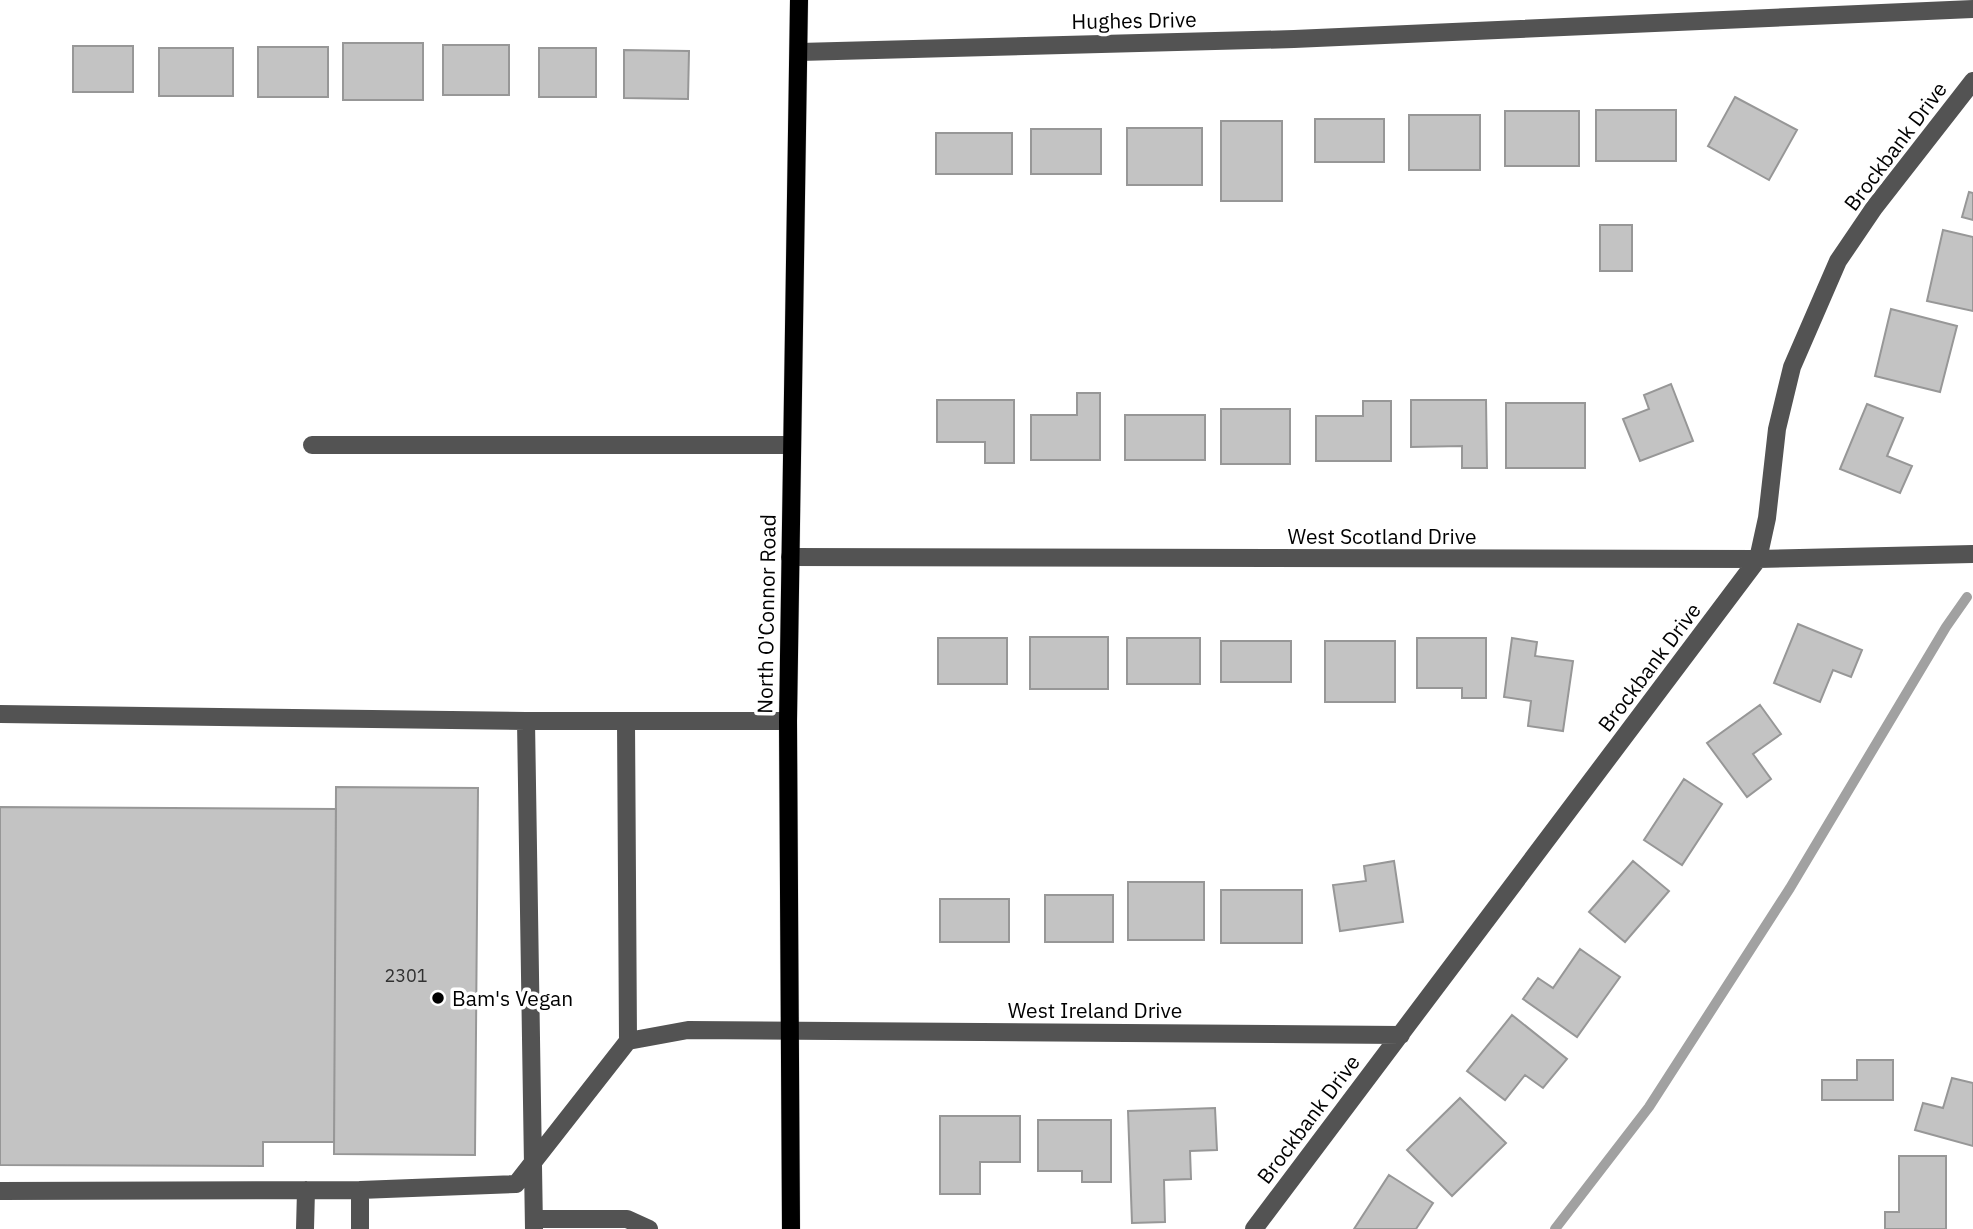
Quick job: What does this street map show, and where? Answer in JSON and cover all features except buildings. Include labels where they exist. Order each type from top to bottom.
[{"type":"main road","name":"North O'Connor Road","points":[[791,1229],[788,721],[799,0]]},
{"type":"street","name":"Hughes Drive","points":[[799,52],[1294,39],[1973,9]]},
{"type":"street","name":"Brockbank Drive","points":[[1254,1229],[1758,559],[1767,518],[1777,429],[1793,367],[1838,261],[1874,208],[1973,81]]},
{"type":"street","points":[[312,445],[791,445]]},
{"type":"street","name":"West Scotland Drive","points":[[790,557],[1758,559],[1973,554]]},
{"type":"street","points":[[0,714],[526,721],[788,721]]},
{"type":"street","points":[[526,721],[534,1224],[627,1219],[649,1229]]},
{"type":"street","points":[[0,1191],[360,1189],[516,1184],[628,1041],[626,721]]},
{"type":"street","name":"West Ireland Drive","points":[[628,1041],[688,1030],[1401,1035]]},
{"type":"street","points":[[305,1229],[306,1189]]},
{"type":"street","points":[[360,1189],[360,1229]]},
{"type":"waterway","points":[[1555,1229],[1649,1107],[1790,888],[1946,627],[1967,597]]},
{"type":"place","name":"Bam's Vegan","points":[[438,998]]}]
